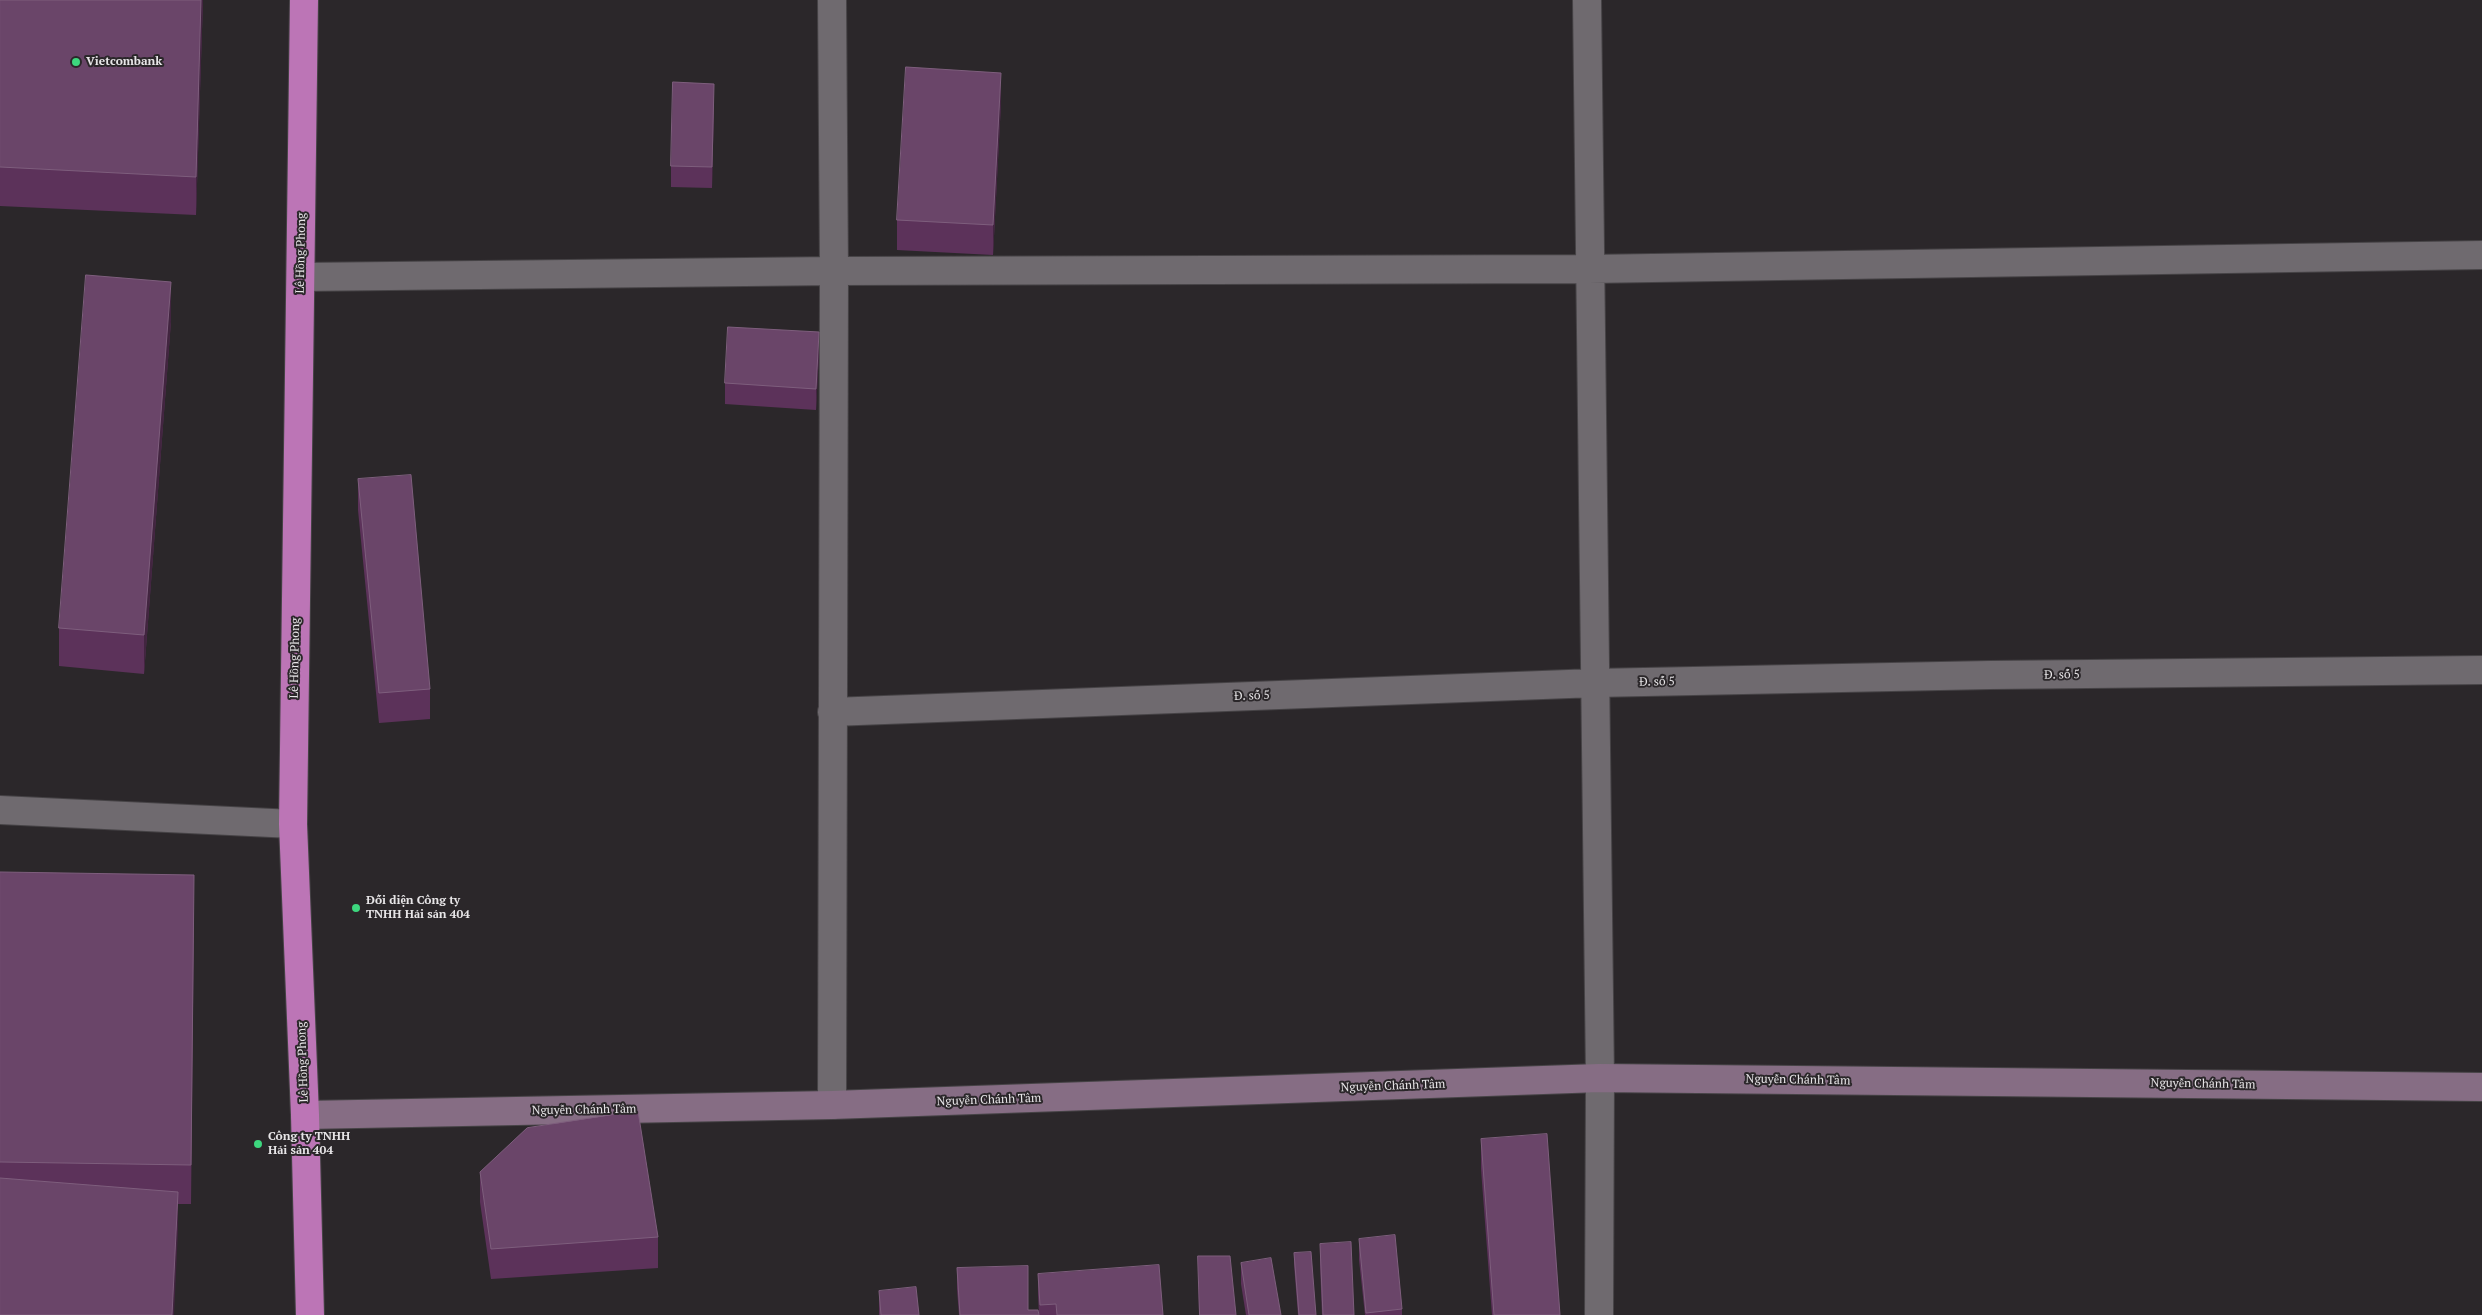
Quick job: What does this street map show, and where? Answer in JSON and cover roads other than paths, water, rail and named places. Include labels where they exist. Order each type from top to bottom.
[{"type":"highway","name":"Lê Hồng Phong","points":[[304,0],[293,824],[305,1115],[310,1315]]},
{"type":"street","points":[[832,0],[834,271],[832,1105]]},
{"type":"street","points":[[1587,0],[1600,1078],[1599,1315]]},
{"type":"street","points":[[301,277],[834,271],[1589,269],[2482,255]]},
{"type":"street","name":"Đ. số 5","points":[[832,712],[1595,683],[1980,675],[2482,670]]},
{"type":"street","points":[[0,810],[293,824]]},
{"type":"street","name":"Nguyễn Chánh Tâm","points":[[305,1115],[832,1105],[1600,1078],[2482,1087]]},
{"type":"place","name":"Vietcombank","points":[[76,62]]},
{"type":"place","name":"Đối diện Công ty TNHH Hải sản 404","points":[[356,908]]},
{"type":"place","name":"Công ty TNHH Hải sản 404","points":[[258,1144]]}]
